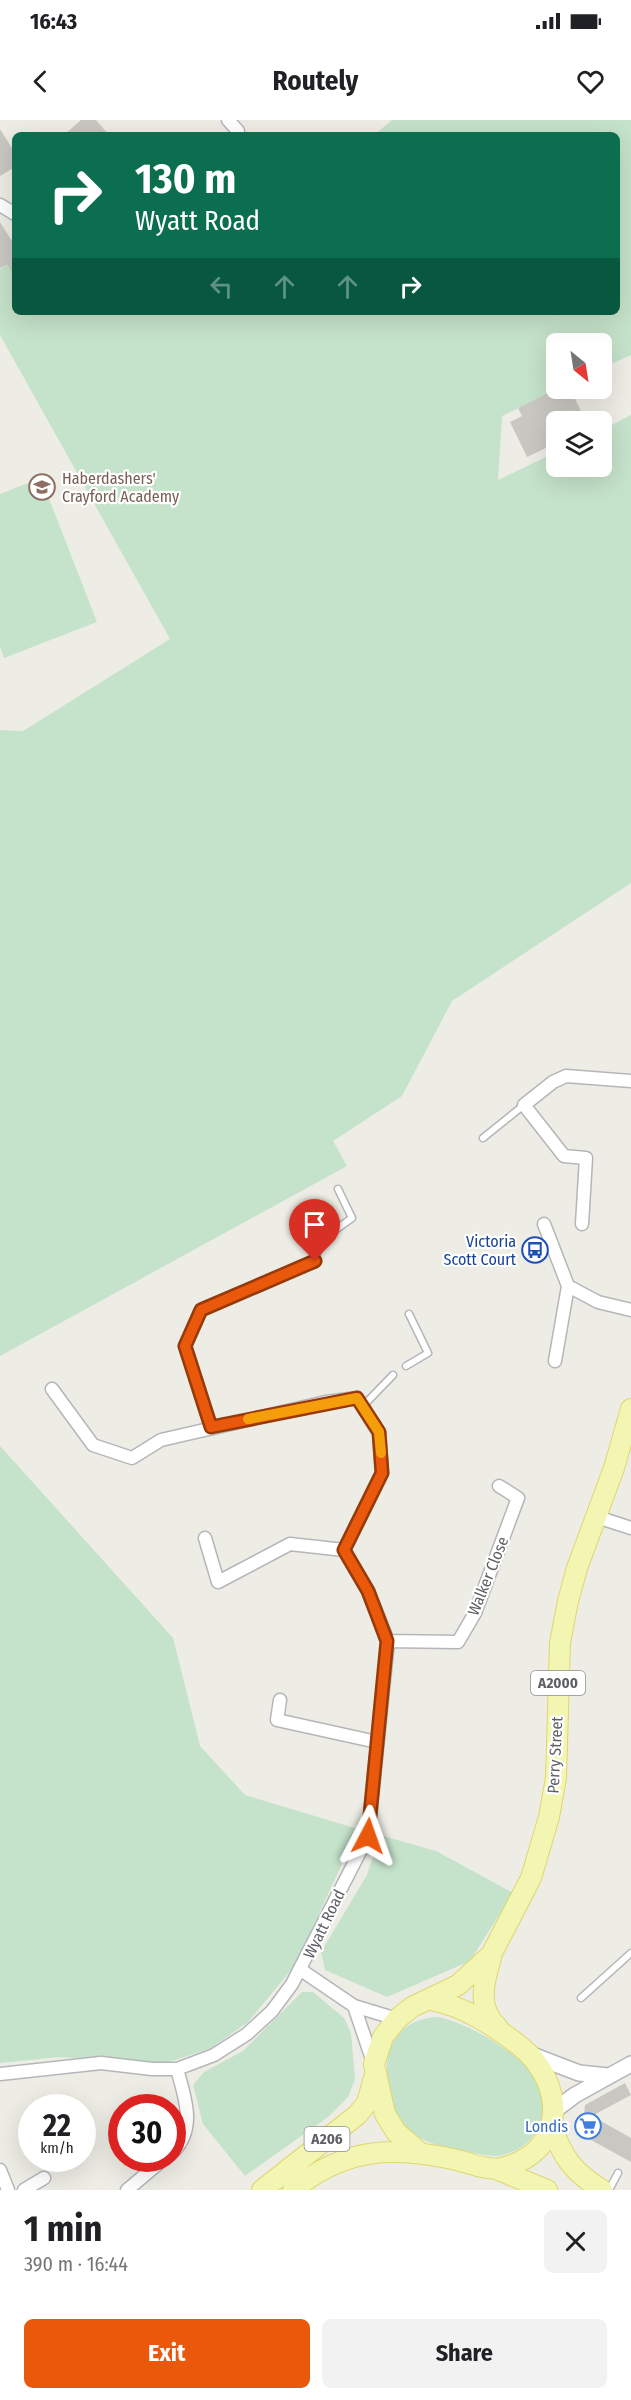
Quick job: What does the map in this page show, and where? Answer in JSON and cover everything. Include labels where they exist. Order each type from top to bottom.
[{"type":"main road","name":"Perry Street","points":[[507,2036],[492,2022],[484,2006],[484,1983],[491,1955],[531,1878],[549,1817],[557,1768],[561,1643],[577,1568],[597,1517],[631,1409]]},
{"type":"main road","name":"Perry Street","points":[[432,2000],[469,1977],[491,1955]]},
{"type":"main road","points":[[547,2190],[496,2169],[418,2151],[396,2132],[385,2114],[374,2070],[383,2037],[397,2019],[412,2007],[432,2000],[459,2008],[507,2036],[532,2055],[546,2074],[553,2118],[566,2161],[574,2170],[602,2190]]},
{"type":"main road","name":"A206","points":[[262,2190],[357,2115],[367,2103],[374,2070]]},
{"type":"main road","points":[[496,2169],[515,2163],[540,2146],[553,2118]]},
{"type":"main road","name":"A206","points":[[294,2190],[323,2168],[345,2159],[371,2152],[418,2151]]},
{"type":"street","points":[[228,120],[238,132]]},
{"type":"street","points":[[582,1224],[586,1158],[564,1156],[524,1106],[553,1082],[566,1076],[631,1081]]},
{"type":"street","points":[[543,1224],[568,1286],[555,1360]]},
{"type":"street","points":[[211,1427],[185,1346],[201,1310],[315,1261]]},
{"type":"street","points":[[568,1286],[598,1302],[631,1310]]},
{"type":"street","points":[[52,1389],[93,1445],[132,1458],[161,1440],[211,1427],[357,1398],[379,1432],[382,1473],[344,1550],[290,1544],[219,1582],[205,1538]]},
{"type":"street","name":"Walker Close","points":[[387,1641],[458,1642],[476,1613],[518,1498],[499,1486]]},
{"type":"street","points":[[597,1517],[631,1528]]},
{"type":"street","name":"Wyatt Road","points":[[344,1550],[368,1591],[387,1641],[368,1836],[301,1970],[354,2006],[397,2019]]},
{"type":"street","points":[[280,1700],[277,1720],[377,1742]]},
{"type":"street","points":[[0,2074],[101,2062],[152,2069],[177,2069],[214,2055],[247,2034],[272,2011],[301,1970]]},
{"type":"street","points":[[354,2006],[374,2070]]},
{"type":"street","points":[[532,2055],[579,2073],[608,2076]]},
{"type":"street","points":[[553,2118],[575,2095],[631,2064]]},
{"type":"street","points":[[177,2069],[182,2094]]},
{"type":"street","points":[[186,2112],[188,2122],[186,2130]]},
{"type":"street","points":[[0,2170],[9,2190]]},
{"type":"street","points":[[127,2190],[148,2172]]},
{"type":"street","points":[[24,2190],[44,2178]]},
{"type":"lane","points":[[483,1138],[524,1106]]},
{"type":"lane","points":[[315,1261],[321,1240],[352,1218],[338,1189]]},
{"type":"lane","points":[[406,1366],[428,1353],[409,1314]]},
{"type":"lane","points":[[363,1407],[393,1375]]},
{"type":"lane","points":[[581,1998],[631,1953]]},
{"type":"lane","points":[[609,2190],[618,2173]]},
{"type":"green space","points":[[392,120],[631,120],[631,355],[612,364],[612,333],[546,333],[546,395],[502,416],[498,480],[546,457],[546,477],[612,477],[612,425],[631,415],[631,883],[452,1001],[402,1096],[333,1141],[347,1166],[0,1356],[0,730],[23,731],[170,639],[0,335],[0,269],[12,259],[12,315],[620,315],[620,132],[378,132]]},
{"type":"green space","points":[[41,478],[97,622],[4,658],[0,647],[0,494]]},
{"type":"green space","points":[[0,1446],[173,1638],[200,1746],[245,1795],[358,1829],[296,1964],[248,2022],[211,2048],[166,2063],[59,2057],[0,2063]]},
{"type":"green space","points":[[380,1835],[436,1851],[513,1893],[470,1961],[387,1997],[325,1970],[321,1952],[367,1875]]},
{"type":"green space","points":[[302,1992],[313,1992],[344,2018],[351,2033],[355,2079],[348,2097],[328,2117],[245,2176],[203,2124],[193,2085],[204,2072],[243,2051]]},
{"type":"green space","points":[[437,2017],[477,2032],[507,2050],[531,2070],[538,2080],[545,2106],[543,2119],[529,2140],[519,2148],[507,2154],[494,2156],[461,2151],[415,2136],[397,2118],[387,2079],[389,2053],[400,2032],[422,2020]]},
{"type":"building","points":[[81,120],[96,120],[106,132],[67,132]]},
{"type":"building","points":[[0,129],[12,148],[12,169],[0,176]]},
{"type":"building","points":[[0,222],[12,241],[12,272],[7,264],[0,268]]},
{"type":"building","points":[[546,394],[546,399],[575,399],[581,411],[546,411],[546,448],[527,457],[510,422],[522,416],[518,408]]},
{"type":"building","points":[[625,2083],[631,2095],[592,2116],[631,2138],[631,2162],[582,2135],[585,2105]]},
{"type":"slow traffic","points":[[248,1419],[326,1402],[357,1398],[379,1432],[381,1453]]},
{"type":"place","name":"Haberdashers' Crayford Academy","points":[[42,487]]},
{"type":"place","name":"Victoria Scott Court","points":[[535,1250]]},
{"type":"place","name":"Londis","points":[[588,2126]]},
{"type":"route","points":[[315,1261],[201,1310],[185,1346],[211,1427],[326,1402],[357,1398],[379,1432],[382,1473],[344,1550],[368,1591],[387,1641],[368,1836]]}]
